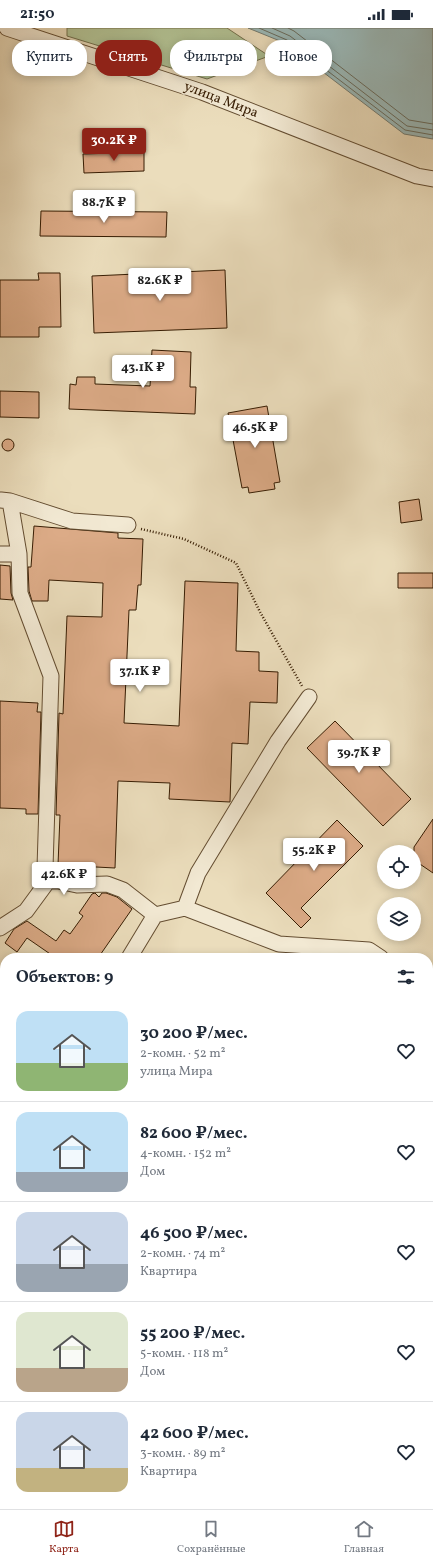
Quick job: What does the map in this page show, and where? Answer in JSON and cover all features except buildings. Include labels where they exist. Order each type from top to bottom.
[{"type":"street","name":"улица Мира","points":[[7,28],[202,92],[417,176],[433,179]]},
{"type":"street","points":[[5,500],[72,520],[128,525]]},
{"type":"street","points":[[5,500],[19,554],[20,593],[51,676],[45,868],[48,882]]},
{"type":"street","points":[[0,554],[19,554]]},
{"type":"street","points":[[185,908],[198,873],[278,741],[308,697]]},
{"type":"street","points":[[0,928],[26,911],[48,882],[58,881],[77,885],[107,884],[123,890],[155,916]]},
{"type":"street","points":[[132,953],[155,916],[185,908],[279,944],[369,950],[374,953]]},
{"type":"path","points":[[128,525],[184,539],[236,563],[260,612],[308,697]]},
{"type":"green space","points":[[67,28],[227,28],[245,40],[170,40],[170,68],[162,65],[162,40],[95,40],[95,45],[87,42],[87,40],[80,40],[67,36]]},
{"type":"green space","points":[[257,48],[265,53],[265,57],[257,60]]},
{"type":"green space","points":[[197,76],[215,76],[207,79]]},
{"type":"water","points":[[248,28],[433,28],[433,139],[404,134],[328,76],[332,76],[332,40],[278,40]]}]
